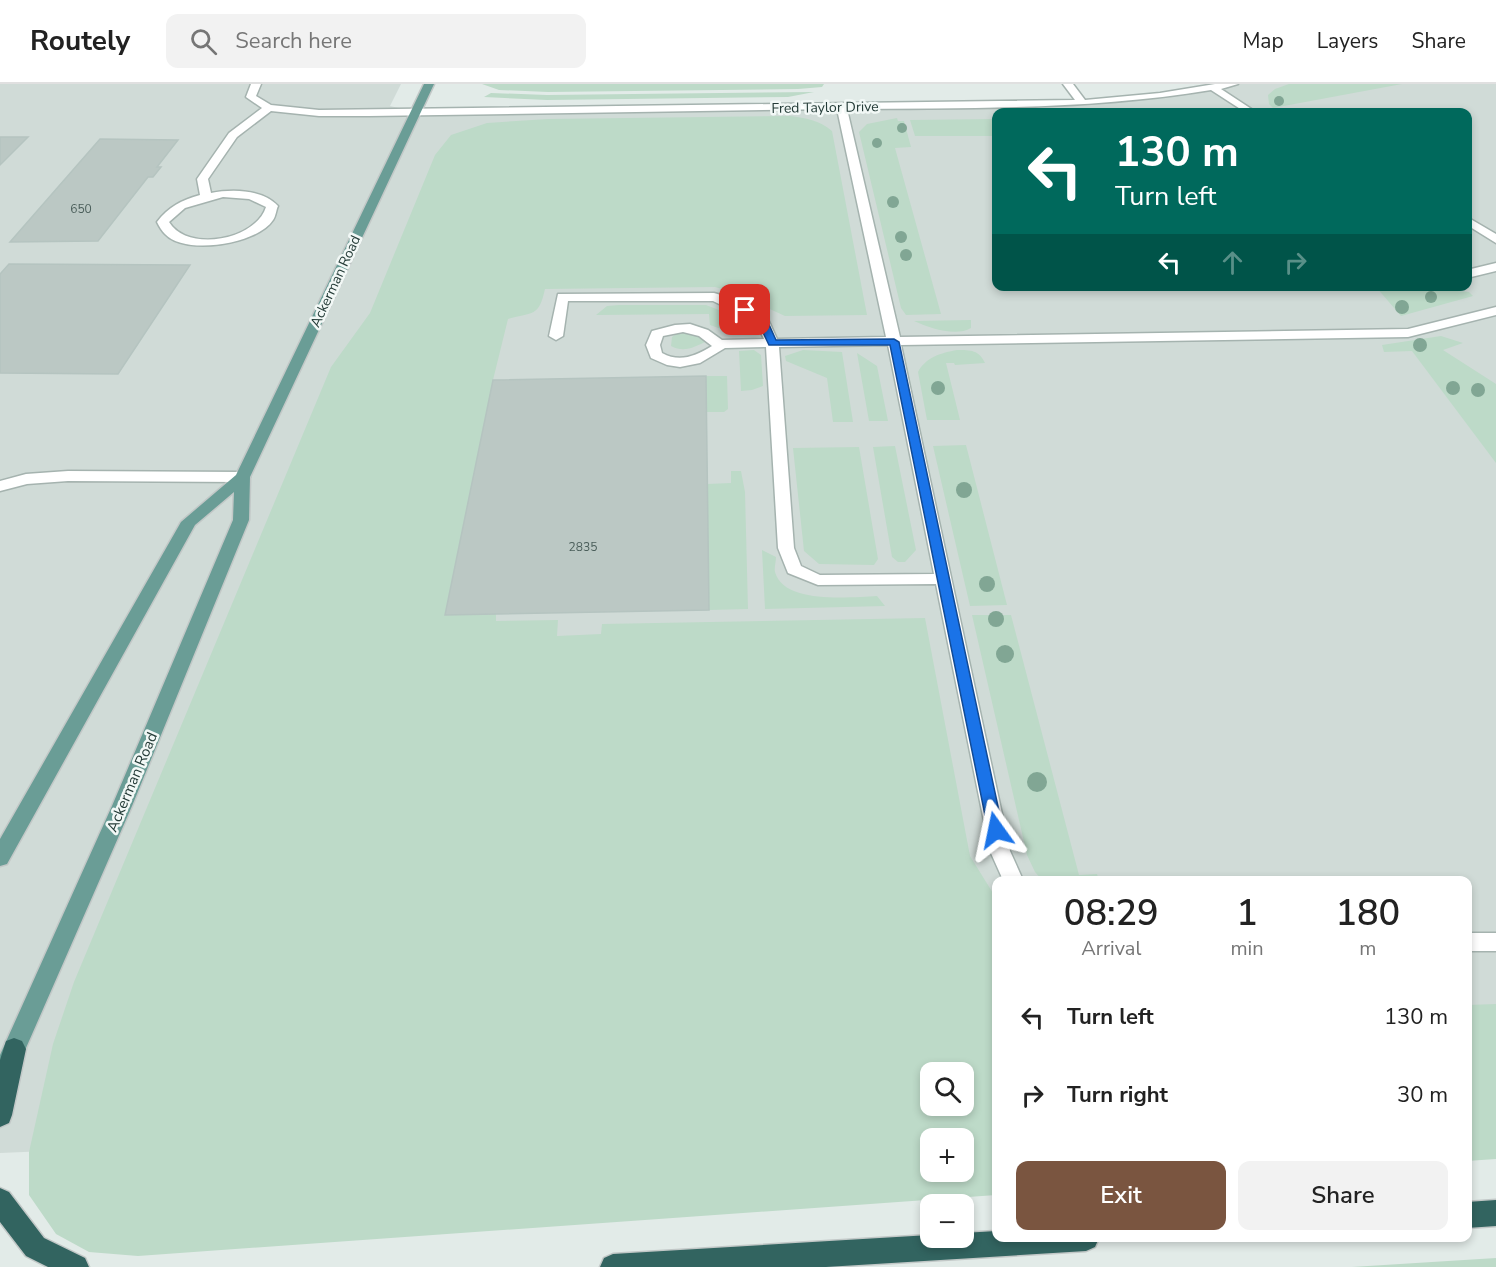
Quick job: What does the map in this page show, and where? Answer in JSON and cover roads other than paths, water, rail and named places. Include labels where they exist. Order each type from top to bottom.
[{"type":"highway","points":[[0,1115],[14,1049]]},
{"type":"highway","points":[[0,1201],[35,1247],[76,1267]]},
{"type":"highway","points":[[1472,1215],[1496,1213]]},
{"type":"highway","points":[[613,1267],[1021,1242]]},
{"type":"main road","name":"Ackerman Road","points":[[0,858],[189,522],[242,477],[429,84]]},
{"type":"main road","name":"Ackerman Road","points":[[0,1081],[122,806],[242,520],[242,477]]},
{"type":"street","points":[[206,197],[202,179],[233,135],[269,108],[251,97],[256,84]]},
{"type":"street","points":[[1068,84],[1082,103]]},
{"type":"street","name":"Fred Taylor Drive","points":[[269,108],[319,113],[1082,103],[1215,89],[1233,84]]},
{"type":"street","points":[[1215,89],[1245,108]]},
{"type":"street","points":[[841,106],[894,342],[1000,851],[1011,876]]},
{"type":"street","points":[[239,194],[254,196],[265,200],[272,206],[272,214],[267,223],[255,230],[220,241],[184,240],[171,236],[164,230],[163,222],[168,215],[177,208],[206,197],[239,194]]},
{"type":"street","points":[[1472,223],[1496,238]]},
{"type":"street","points":[[1472,273],[1496,267]]},
{"type":"street","points":[[556,336],[562,297],[697,296],[727,301],[762,320],[772,343],[786,548],[794,569],[818,580],[942,579]]},
{"type":"street","points":[[719,344],[1408,333],[1496,311]]},
{"type":"street","points":[[0,486],[26,478],[68,476],[242,477]]},
{"type":"street","points":[[1472,942],[1496,942]]}]
